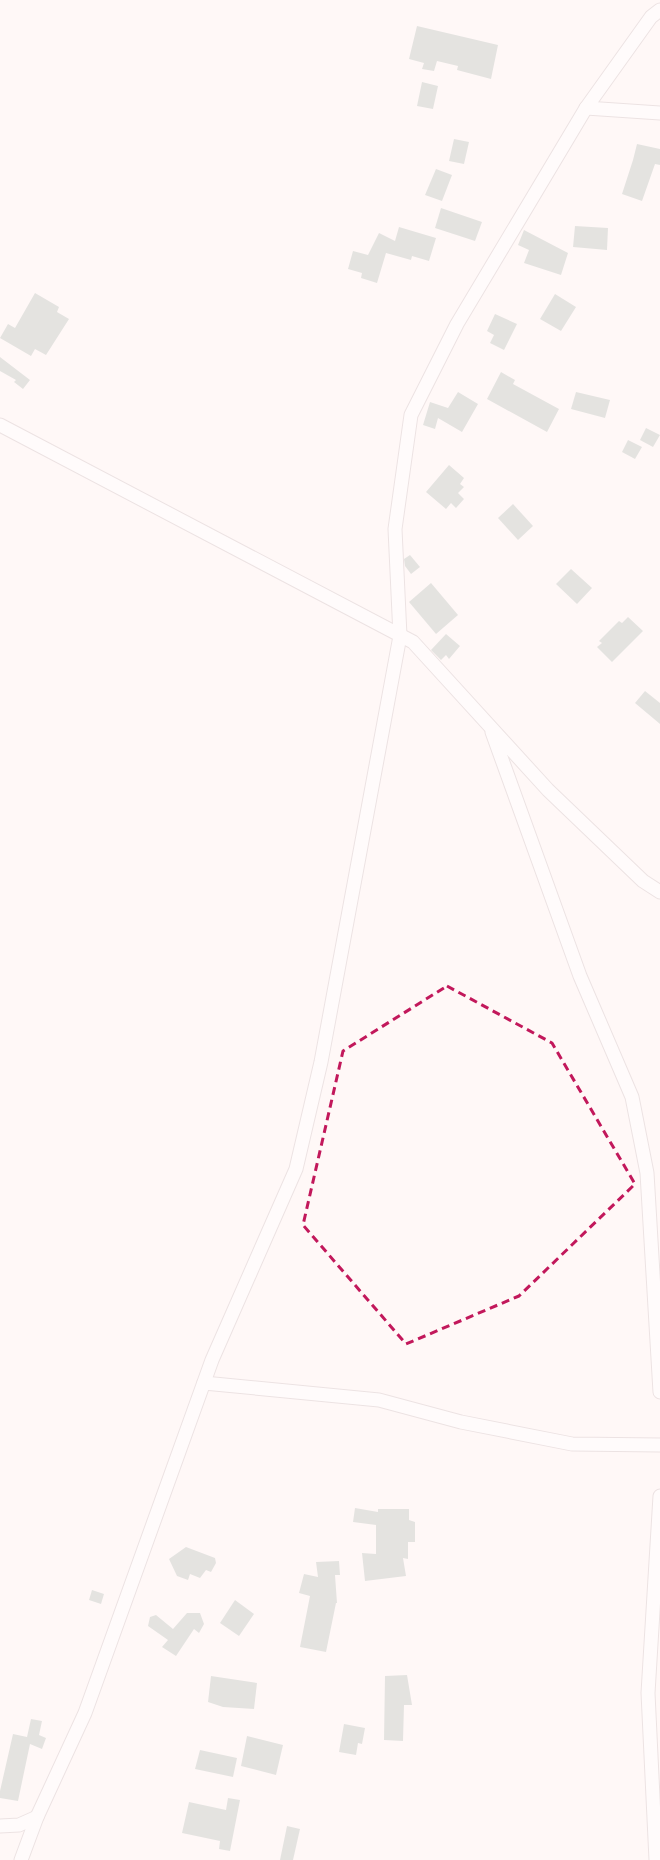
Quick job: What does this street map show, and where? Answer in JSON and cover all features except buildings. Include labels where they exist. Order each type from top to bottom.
[{"type":"street","points":[[21,1860],[38,1817],[85,1713],[212,1360],[296,1169],[321,1062],[400,636],[395,529],[411,415],[458,324],[586,108],[652,17],[660,10]]},
{"type":"street","points":[[586,108],[660,113]]},
{"type":"street","points":[[0,425],[413,642],[548,790],[643,881],[660,892]]},
{"type":"street","points":[[490,726],[580,976],[632,1097],[647,1173],[660,1392]]},
{"type":"street","points":[[204,1383],[379,1400],[461,1422],[572,1444],[660,1444]]},
{"type":"street","points":[[656,1860],[648,1693],[660,1496]]},
{"type":"street","points":[[0,1826],[19,1825],[38,1817]]},
{"type":"highlighted area","points":[[447,986],[552,1043],[635,1184],[519,1296],[406,1344],[303,1225],[343,1051]]}]
